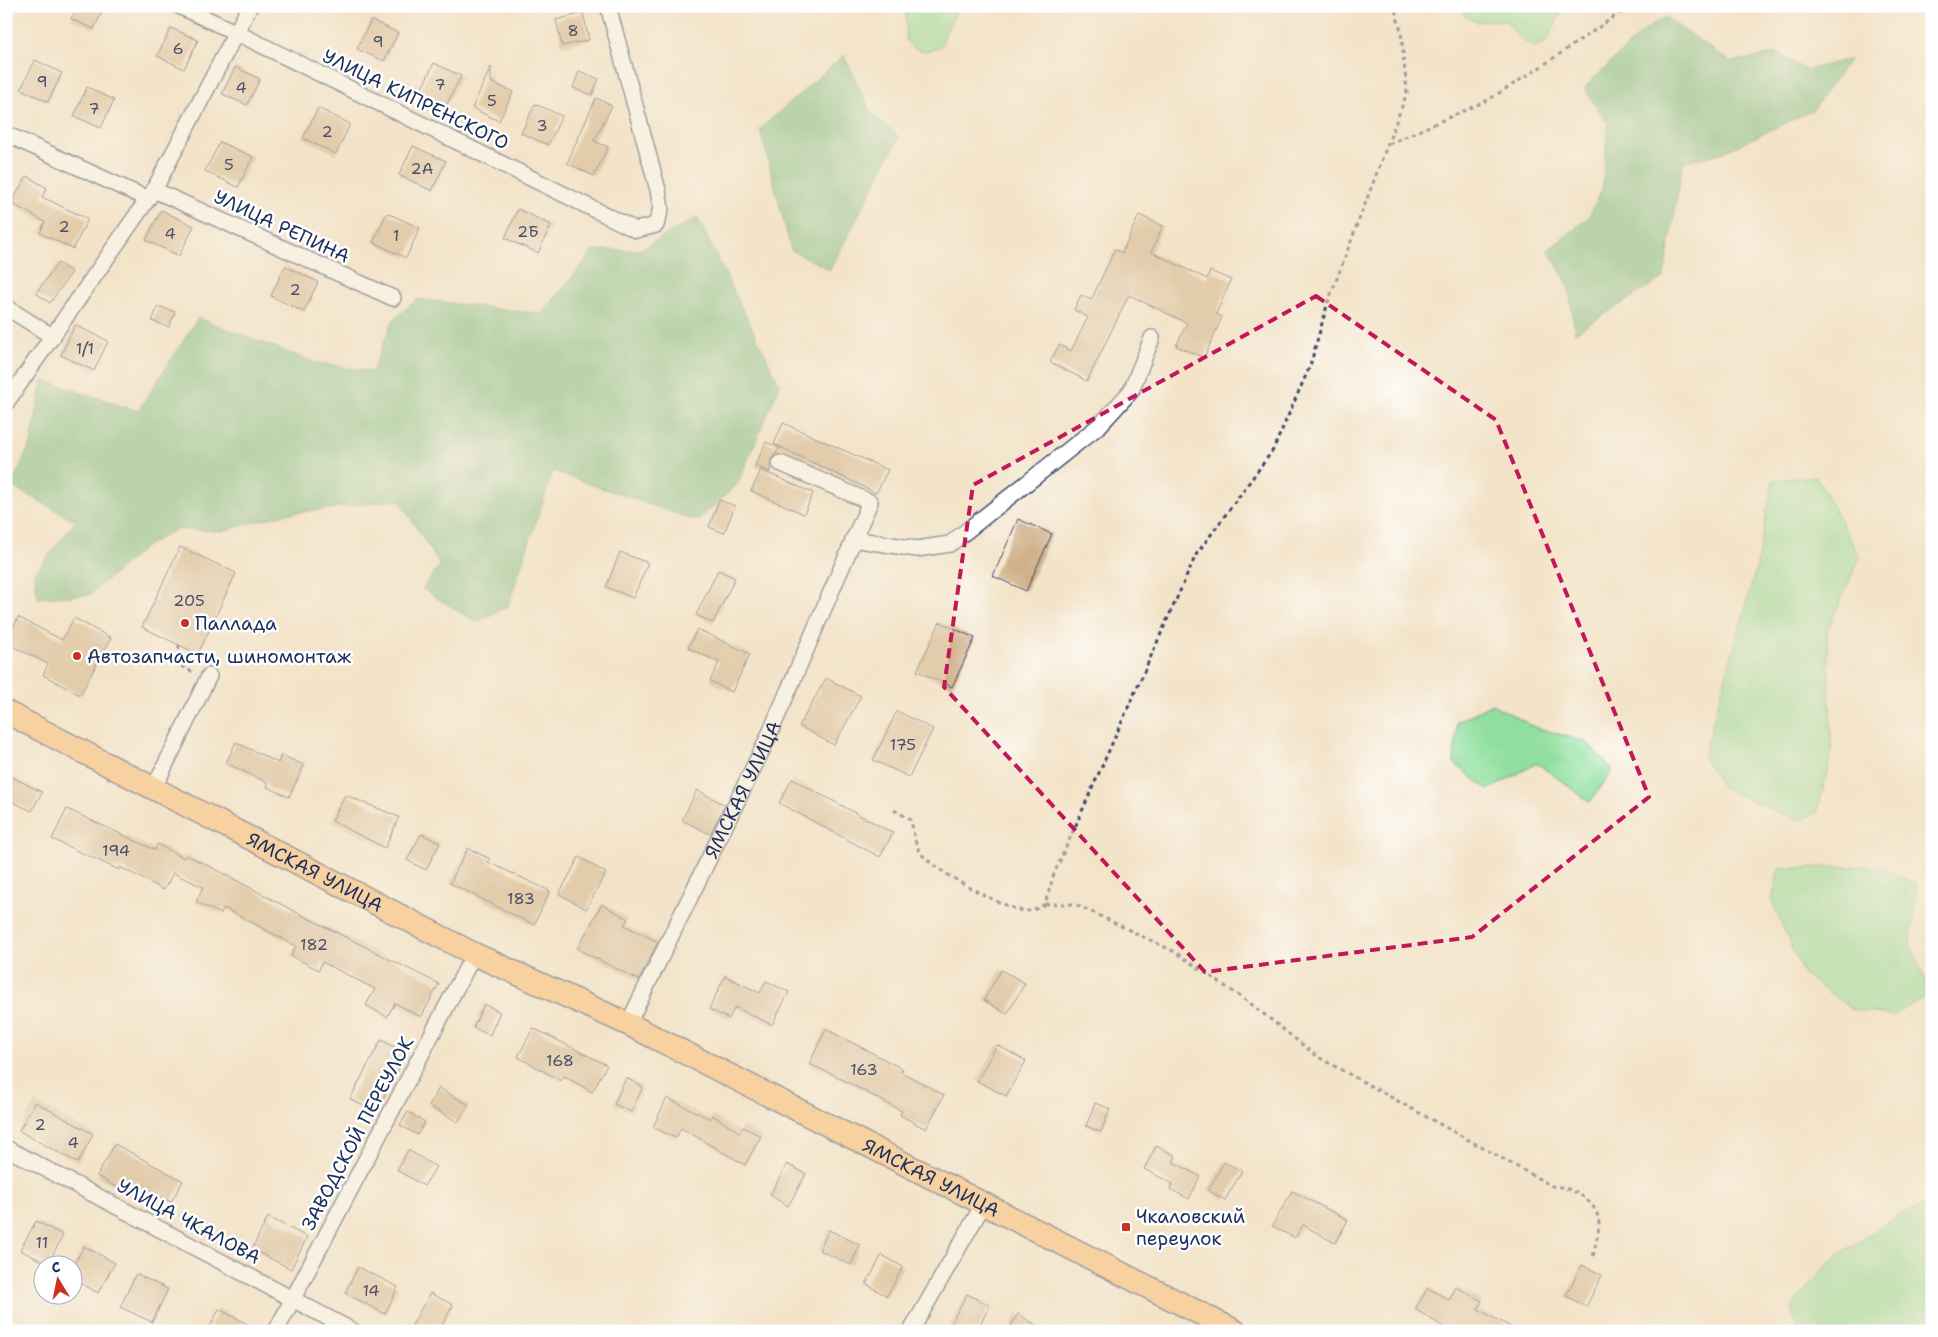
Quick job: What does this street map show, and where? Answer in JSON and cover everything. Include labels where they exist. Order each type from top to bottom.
[{"type":"highway","name":"ЯМСКАЯ УЛИЦА","points":[[6,712],[474,954],[628,1024],[1235,1331]]},
{"type":"street","name":"УЛИЦА КИПРЕНСКОГО","points":[[179,6],[636,230],[656,225],[661,209],[658,190],[608,6]]},
{"type":"street","points":[[6,403],[54,337],[151,194],[250,6]]},
{"type":"street","name":"УЛИЦА РЕПИНА","points":[[6,134],[393,298]]},
{"type":"street","points":[[6,306],[54,337]]},
{"type":"street","points":[[851,544],[917,549],[950,544],[1100,424],[1131,391],[1152,338]]},
{"type":"street","name":"ЯМСКАЯ УЛИЦА","points":[[628,1024],[766,742],[870,502],[780,463]]},
{"type":"street","points":[[154,788],[208,678]]},
{"type":"street","name":"ЗАВОДСКОЙ ПЕРЕУЛОК","points":[[276,1331],[474,954]]},
{"type":"street","name":"УЛИЦА ЧКАЛОВА","points":[[6,1148],[353,1331]]},
{"type":"street","points":[[911,1331],[984,1203]]},
{"type":"path","points":[[1045,904],[1054,874],[1196,555],[1273,450],[1310,366],[1328,302],[1407,93],[1401,31],[1394,6]]},
{"type":"path","points":[[1388,144],[1488,100],[1630,6]]},
{"type":"path","points":[[179,645],[178,664],[208,678]]},
{"type":"path","points":[[894,810],[910,819],[920,852],[934,866],[988,896],[1021,911],[1035,910],[1045,904],[1075,904],[1175,952],[1251,1004],[1318,1057],[1552,1186],[1567,1187],[1583,1196],[1593,1206],[1599,1224],[1593,1257]]},
{"type":"highlighted area","points":[[1316,296],[1496,420],[1649,797],[1472,937],[1205,972],[944,687],[973,485]]},
{"type":"green space","points":[[906,6],[959,6],[945,33],[942,45],[927,51],[913,48],[906,40]]},
{"type":"green space","points":[[1462,6],[1564,6],[1548,40],[1542,45],[1536,46],[1525,42],[1506,21],[1478,22],[1465,16]]},
{"type":"green space","points":[[1665,17],[1731,62],[1777,53],[1806,70],[1850,59],[1813,110],[1722,153],[1683,162],[1664,277],[1575,333],[1568,284],[1548,250],[1588,218],[1602,190],[1608,124],[1584,88],[1645,30]]},
{"type":"green space","points":[[844,55],[871,113],[899,137],[830,270],[791,250],[760,129]]},
{"type":"green space","points":[[697,217],[780,385],[737,485],[697,521],[553,471],[508,606],[476,622],[422,589],[440,565],[399,500],[285,514],[222,531],[177,529],[148,545],[89,595],[38,598],[34,574],[76,521],[11,486],[31,443],[43,380],[138,411],[198,318],[314,362],[372,372],[393,320],[417,299],[542,314],[594,250],[640,250]]},
{"type":"green space","points":[[1816,476],[1860,557],[1827,631],[1832,752],[1817,813],[1796,820],[1723,788],[1703,757],[1756,569],[1773,480]]},
{"type":"green space","points":[[1492,704],[1534,727],[1586,742],[1613,770],[1590,802],[1537,763],[1488,790],[1454,763],[1457,722]]},
{"type":"green space","points":[[1878,866],[1917,884],[1910,945],[1931,993],[1892,1016],[1852,1009],[1803,974],[1772,901],[1779,868]]},
{"type":"green space","points":[[1932,1203],[1932,1331],[1797,1331],[1792,1307],[1830,1261],[1900,1214]]},
{"type":"building","points":[[77,6],[105,6],[94,29],[71,19]]},
{"type":"building","points":[[583,13],[589,40],[562,46],[556,20]]},
{"type":"building","points":[[371,20],[398,33],[384,61],[357,49]]},
{"type":"building","points":[[171,28],[198,40],[184,69],[157,56]]},
{"type":"building","points":[[35,60],[62,73],[48,102],[21,89]]},
{"type":"building","points":[[434,63],[461,76],[447,104],[420,92]]},
{"type":"building","points":[[235,67],[260,79],[247,105],[222,94]]},
{"type":"building","points":[[491,67],[491,82],[513,92],[499,121],[472,108]]},
{"type":"building","points":[[579,71],[599,79],[592,95],[573,88]]},
{"type":"building","points":[[87,87],[114,100],[101,128],[74,116]]},
{"type":"building","points":[[596,98],[612,106],[594,141],[608,147],[594,176],[567,163]]},
{"type":"building","points":[[535,104],[562,116],[548,145],[521,133]]},
{"type":"building","points":[[318,108],[350,124],[336,154],[303,138]]},
{"type":"building","points":[[220,142],[253,157],[238,187],[205,171]]},
{"type":"building","points":[[413,146],[446,161],[432,191],[399,175]]},
{"type":"building","points":[[27,176],[47,188],[42,197],[88,219],[73,249],[40,233],[45,222],[11,203]]},
{"type":"building","points":[[518,209],[551,225],[538,253],[505,238]]},
{"type":"building","points":[[161,210],[194,226],[179,256],[146,240]]},
{"type":"building","points":[[387,213],[420,228],[406,258],[373,242]]},
{"type":"building","points":[[1139,215],[1163,226],[1151,252],[1207,279],[1210,271],[1231,280],[1216,314],[1222,317],[1204,358],[1176,346],[1187,323],[1129,295],[1087,381],[1050,362],[1059,345],[1071,351],[1088,317],[1074,310],[1081,295],[1091,300],[1115,249],[1122,253]]},
{"type":"building","points":[[58,263],[72,272],[50,303],[36,293]]},
{"type":"building","points":[[285,266],[318,282],[304,312],[271,296]]},
{"type":"building","points":[[158,306],[175,312],[169,327],[152,321]]},
{"type":"building","points":[[75,325],[108,341],[94,371],[61,355]]},
{"type":"building","points":[[783,423],[888,470],[876,493],[774,444]]},
{"type":"building","points":[[766,442],[780,448],[771,460],[770,472],[755,466]]},
{"type":"building","points":[[761,470],[813,493],[804,514],[751,491]]},
{"type":"building","points":[[719,500],[735,506],[724,533],[709,527]]},
{"type":"building","points":[[1018,519],[1052,534],[1026,591],[993,576]]},
{"type":"building","points":[[180,547],[236,573],[198,654],[142,627]]},
{"type":"building","points":[[620,552],[648,563],[633,598],[606,587]]},
{"type":"building","points":[[718,570],[735,578],[713,623],[696,615]]},
{"type":"building","name":"Автозапчасти, шиномонтаж","points":[[18,617],[62,640],[74,618],[111,638],[80,695],[43,675],[48,664],[6,643]]},
{"type":"building","points":[[940,622],[975,638],[952,687],[917,671]]},
{"type":"building","points":[[697,629],[750,654],[732,692],[710,681],[719,662],[688,648]]},
{"type":"building","points":[[826,678],[861,696],[834,745],[799,726]]},
{"type":"building","points":[[897,711],[933,729],[909,777],[873,760]]},
{"type":"building","points":[[236,742],[278,763],[281,755],[304,765],[289,797],[267,787],[268,783],[226,763]]},
{"type":"building","points":[[6,774],[42,792],[32,811],[6,799]]},
{"type":"building","points":[[792,779],[893,833],[880,857],[779,803]]},
{"type":"building","points":[[697,790],[725,805],[710,834],[682,820]]},
{"type":"building","points":[[345,795],[399,817],[385,848],[332,821]]},
{"type":"building","points":[[67,809],[155,850],[157,844],[184,858],[186,855],[439,984],[421,1017],[395,1003],[387,1017],[366,1005],[375,989],[322,962],[319,970],[291,956],[296,946],[224,908],[221,914],[196,902],[203,887],[173,873],[164,890],[120,867],[119,870],[52,839]]},
{"type":"building","points":[[421,834],[440,843],[426,870],[407,860]]},
{"type":"building","points":[[468,848],[490,859],[488,862],[550,891],[534,925],[450,883]]},
{"type":"building","points":[[579,857],[606,873],[586,909],[559,894]]},
{"type":"building","points":[[602,904],[628,919],[624,925],[658,942],[639,980],[577,949]]},
{"type":"building","points":[[1001,970],[1025,983],[1007,1014],[984,1000]]},
{"type":"building","points":[[725,976],[760,993],[766,981],[789,992],[772,1025],[735,1007],[729,1019],[709,1009]]},
{"type":"building","points":[[484,1004],[500,1012],[490,1035],[473,1028]]},
{"type":"building","points":[[533,1028],[607,1065],[592,1092],[564,1076],[561,1081],[518,1057]]},
{"type":"building","points":[[826,1029],[903,1069],[901,1072],[944,1095],[926,1129],[900,1115],[902,1111],[809,1064]]},
{"type":"building","points":[[381,1040],[407,1053],[376,1112],[350,1099]]},
{"type":"building","points":[[997,1045],[1026,1061],[1006,1096],[977,1081]]},
{"type":"building","points":[[626,1078],[643,1087],[631,1112],[614,1104]]},
{"type":"building","points":[[439,1088],[469,1105],[458,1122],[429,1106]]},
{"type":"building","points":[[667,1098],[710,1119],[712,1115],[739,1132],[743,1127],[761,1136],[745,1165],[681,1128],[676,1138],[653,1127]]},
{"type":"building","points":[[35,1102],[93,1134],[78,1163],[19,1131]]},
{"type":"building","points":[[1095,1103],[1110,1109],[1101,1132],[1086,1126]]},
{"type":"building","points":[[408,1112],[425,1122],[417,1135],[400,1125]]},
{"type":"building","points":[[115,1144],[183,1181],[171,1202],[153,1193],[148,1201],[127,1189],[125,1192],[97,1176]]},
{"type":"building","points":[[1156,1146],[1176,1156],[1173,1162],[1200,1176],[1189,1199],[1170,1189],[1173,1184],[1144,1169]]},
{"type":"building","points":[[408,1150],[436,1167],[424,1186],[397,1170]]},
{"type":"building","points":[[1224,1162],[1242,1171],[1225,1200],[1208,1190]]},
{"type":"building","points":[[787,1164],[806,1174],[788,1206],[770,1195]]},
{"type":"building","points":[[1292,1191],[1348,1220],[1335,1243],[1303,1225],[1295,1238],[1272,1226]]},
{"type":"building","points":[[268,1217],[307,1237],[291,1269],[252,1249]]},
{"type":"building","points":[[36,1221],[63,1235],[53,1254],[32,1254],[32,1256],[20,1250]]},
{"type":"building","points":[[829,1230],[860,1245],[851,1265],[819,1250]]},
{"type":"building","points":[[84,1246],[115,1263],[98,1293],[82,1284],[82,1254],[80,1254]]},
{"type":"building","points":[[882,1255],[903,1267],[887,1296],[866,1284]]},
{"type":"building","points":[[1582,1265],[1602,1275],[1586,1307],[1566,1296]]},
{"type":"building","points":[[358,1267],[398,1287],[385,1314],[345,1293]]},
{"type":"building","points":[[136,1274],[168,1289],[152,1322],[120,1307]]},
{"type":"building","points":[[1456,1287],[1482,1301],[1478,1309],[1518,1331],[1450,1331],[1415,1309],[1428,1288],[1449,1300]]},
{"type":"building","points":[[430,1293],[453,1305],[439,1331],[409,1331]]},
{"type":"building","points":[[967,1294],[990,1306],[976,1331],[947,1331]]},
{"type":"building","points":[[219,1309],[261,1331],[208,1331]]},
{"type":"building","points":[[1018,1314],[1046,1331],[1008,1331]]},
{"type":"place","name":"Паллада","points":[[185,623]]},
{"type":"place","name":"Автозапчасти, шиномонтаж","points":[[77,656]]},
{"type":"place","name":"Чкаловский переулок","points":[[1126,1227]]}]
